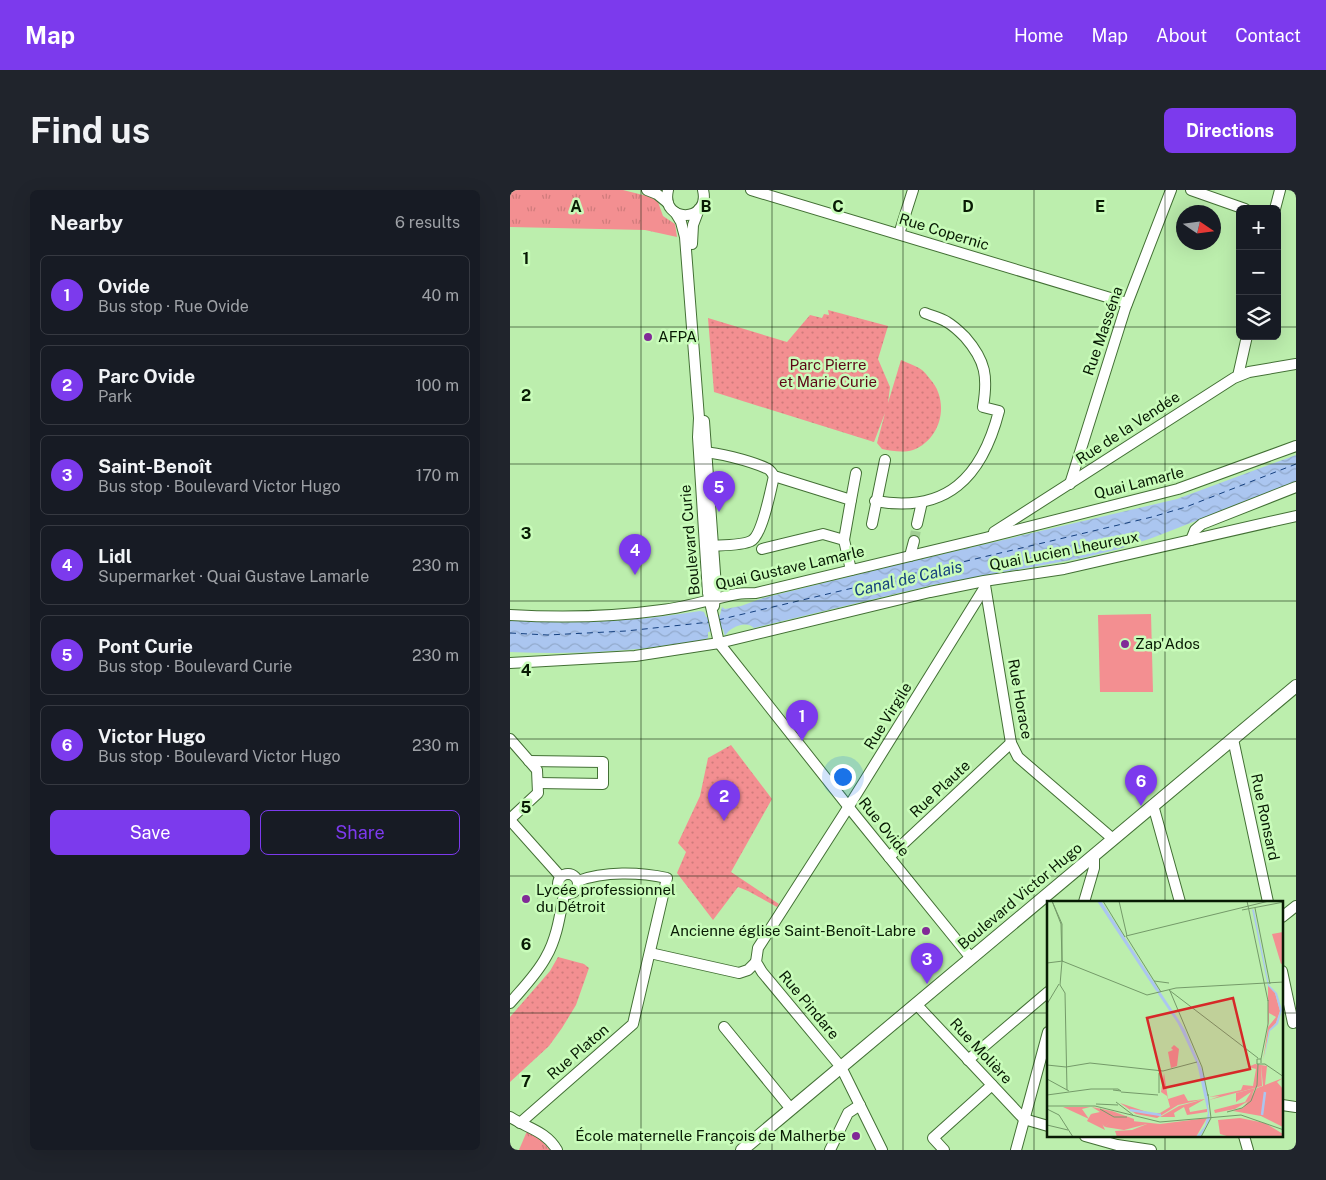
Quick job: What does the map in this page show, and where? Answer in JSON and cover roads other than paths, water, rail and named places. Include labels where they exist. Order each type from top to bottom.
[{"type":"main road","name":"Boulevard Victor Hugo","points":[[742,1150],[1296,686]]},
{"type":"street","points":[[647,190],[668,203]]},
{"type":"street","points":[[668,190],[668,203]]},
{"type":"street","name":"Rue Copernic","points":[[752,190],[1127,303]]},
{"type":"street","points":[[899,234],[913,190]]},
{"type":"street","name":"Rue Masséna","points":[[1070,484],[1127,303],[1171,190]]},
{"type":"street","points":[[1191,190],[1236,206]]},
{"type":"street","points":[[1276,205],[1280,190]]},
{"type":"street","name":"Boulevard Curie","points":[[705,191],[703,203],[692,224],[691,237],[709,546],[716,587],[712,600],[719,643]]},
{"type":"street","name":"Boulevard Curie","points":[[668,203],[681,222],[686,237],[698,411],[703,452]]},
{"type":"street","points":[[675,212],[681,215],[688,215],[699,209]]},
{"type":"street","points":[[876,501],[902,505],[922,502],[947,493],[970,474],[986,449],[999,411],[983,407],[986,376],[982,361],[973,346],[958,330],[947,322],[925,313]]},
{"type":"street","points":[[1238,376],[1246,340]]},
{"type":"street","name":"Rue de la Vendée","points":[[985,538],[1238,376],[1249,372],[1296,364]]},
{"type":"street","name":"Quai Lamarle","points":[[985,538],[1178,489],[1296,446]]},
{"type":"street","points":[[703,452],[766,468],[774,476],[851,500]]},
{"type":"street","points":[[872,524],[885,460]]},
{"type":"street","points":[[851,570],[844,540],[856,473]]},
{"type":"street","points":[[709,546],[749,542],[756,537],[774,476]]},
{"type":"street","points":[[1191,540],[1195,530],[1202,524],[1296,487]]},
{"type":"street","points":[[917,524],[922,502]]},
{"type":"street","name":"Quai Lucien Lheureux","points":[[510,663],[648,654],[719,643],[904,598],[1064,569],[1296,516]]},
{"type":"street","points":[[762,548],[822,534],[844,540]]},
{"type":"street","name":"Quai Gustave Lamarle","points":[[510,615],[557,617],[619,615],[664,610],[738,594],[756,593],[985,538]]},
{"type":"street","points":[[910,556],[914,541]]},
{"type":"street","name":"Rue Horace","points":[[985,584],[1011,743],[1018,757],[1113,839]]},
{"type":"street","name":"Rue Virgile","points":[[756,962],[758,948],[849,806],[985,584]]},
{"type":"street","name":"Rue Ovide","points":[[719,643],[971,958]]},
{"type":"street","name":"Quai Lucien Lheureux","points":[[510,656],[589,659]]},
{"type":"street","points":[[510,739],[537,770],[538,783],[538,793],[510,820],[560,876]]},
{"type":"street","name":"Rue Ronsard","points":[[1233,739],[1268,901]]},
{"type":"street","name":"Rue Plaute","points":[[889,857],[1011,743]]},
{"type":"street","points":[[529,761],[603,762],[602,784],[538,783]]},
{"type":"street","points":[[1153,805],[1180,901]]},
{"type":"street","points":[[1084,901],[1094,868],[1094,856]]},
{"type":"street","points":[[566,873],[572,874],[578,881],[575,891],[570,894],[564,894],[557,885],[560,876],[566,873]]},
{"type":"street","points":[[578,881],[594,877],[650,874],[667,878],[650,953],[739,973],[748,970],[756,962]]},
{"type":"street","points":[[510,1003],[536,972],[548,954],[554,938],[564,894]]},
{"type":"street","points":[[1284,915],[1296,906]]},
{"type":"street","name":"Rue Platon","points":[[520,1122],[633,1024],[650,953]]},
{"type":"street","name":"Rue Pindare","points":[[756,962],[762,972],[841,1067],[881,1150]]},
{"type":"street","points":[[1284,980],[1294,1024]]},
{"type":"street","points":[[968,1060],[1047,993]]},
{"type":"street","name":"Rue Molière","points":[[916,1004],[1024,1119]]},
{"type":"street","points":[[724,1027],[791,1109]]},
{"type":"street","points":[[1016,1150],[1047,1036]]},
{"type":"street","points":[[944,1150],[933,1138],[992,1085]]},
{"type":"street","points":[[830,1150],[848,1113],[860,1105]]},
{"type":"street","points":[[510,1117],[547,1137],[557,1150]]},
{"type":"street","points":[[1024,1119],[1047,1126]]},
{"type":"street","points":[[1092,1138],[1117,1145],[1125,1144],[1151,1150]]},
{"type":"water","name":"Canal de Calais","points":[[1296,455],[1296,482],[1119,549],[1082,558],[932,585],[754,628],[747,625],[738,626],[734,627],[725,636],[723,629],[708,632],[708,638],[694,642],[609,651],[570,653],[510,652],[510,620],[605,621],[700,611],[704,612],[706,617],[720,615],[722,607],[725,609],[741,606],[763,598],[892,566],[1177,499]]},
{"type":"tunnel","points":[[914,541],[917,524]]},
{"type":"place","name":"AFPA","points":[[648,337]]},
{"type":"place","name":"Pont Curie","points":[[719,512]]},
{"type":"place","name":"Lidl","points":[[635,575]]},
{"type":"place","name":"Zap'Ados","points":[[1125,644]]},
{"type":"place","name":"Ovide","points":[[802,741]]},
{"type":"place","name":"Victor Hugo","points":[[1141,806]]},
{"type":"place","name":"Parc Ovide","points":[[724,821]]},
{"type":"place","name":"Lycée professionnel du Détroit","points":[[526,899]]},
{"type":"place","name":"Ancienne église Saint-Benoît-Labre","points":[[926,931]]},
{"type":"place","name":"Saint-Benoît","points":[[927,984]]},
{"type":"place","name":"École maternelle François de Malherbe","points":[[856,1136]]},
{"type":"park label","name":"Parc Pierre et Marie Curie","points":[[828,374]]}]
